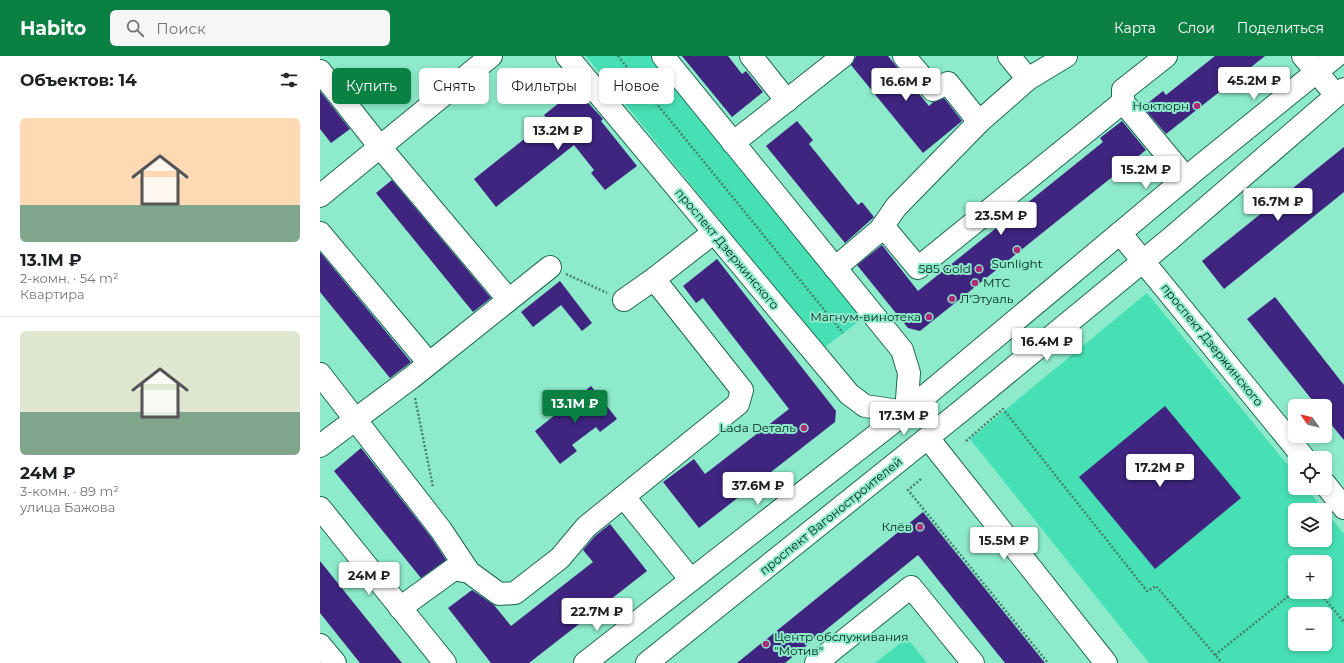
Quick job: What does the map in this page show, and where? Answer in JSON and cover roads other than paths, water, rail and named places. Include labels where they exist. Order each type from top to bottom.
[{"type":"street","points":[[320,196],[491,56]]},
{"type":"street","name":"проспект Дзержинского","points":[[567,56],[848,394],[865,406],[906,412]]},
{"type":"street","points":[[663,56],[902,350],[909,373],[906,412],[1106,663]]},
{"type":"street","points":[[751,56],[787,101]]},
{"type":"street","points":[[733,143],[843,56]]},
{"type":"street","points":[[904,56],[933,90],[948,83],[979,122]]},
{"type":"street","points":[[1009,56],[1028,79]]},
{"type":"street","points":[[835,268],[883,226],[896,207],[979,122],[1028,79],[1066,56]]},
{"type":"street","points":[[1166,56],[1123,90],[1123,102],[1186,178]]},
{"type":"street","points":[[585,663],[906,412],[1186,178],[1310,64],[1336,56]]},
{"type":"street","points":[[1310,64],[1340,92]]},
{"type":"street","points":[[320,71],[380,147],[508,300]]},
{"type":"street","name":"проспект Вагоностроителей","points":[[648,663],[928,438],[1144,260],[1340,92]]},
{"type":"street","points":[[883,226],[918,268],[1123,102]]},
{"type":"street","points":[[624,300],[654,279],[713,233]]},
{"type":"street","name":"проспект Дзержинского","points":[[1120,233],[1144,260],[1298,451]]},
{"type":"street","points":[[320,234],[428,362]]},
{"type":"street","points":[[320,446],[410,378],[428,362],[550,267]]},
{"type":"street","points":[[320,374],[441,530],[469,572],[499,594],[515,593],[560,558],[586,528],[738,404],[742,390],[654,279]]},
{"type":"street","points":[[1332,493],[1344,508]]},
{"type":"street","points":[[624,497],[691,580]]},
{"type":"street","points":[[320,508],[445,663]]},
{"type":"street","points":[[400,608],[454,569],[469,572]]},
{"type":"street","points":[[816,663],[911,587],[973,663]]},
{"type":"street","points":[[320,645],[335,663]]},
{"type":"place","name":"Ноктюрн","points":[[1197,106]]},
{"type":"place","name":"Sunlight","points":[[1017,250]]},
{"type":"place","name":"585 Gold","points":[[979,269]]},
{"type":"place","name":"МТС","points":[[975,283]]},
{"type":"place","name":"Л'Этуаль","points":[[952,299]]},
{"type":"place","name":"Магнум-винотека","points":[[929,317]]},
{"type":"place","name":"Lada Dеталь","points":[[804,428]]},
{"type":"place","name":"Клёв","points":[[920,527]]},
{"type":"place","name":"Центр обслуживания \"Мотив\"","points":[[766,644]]}]
